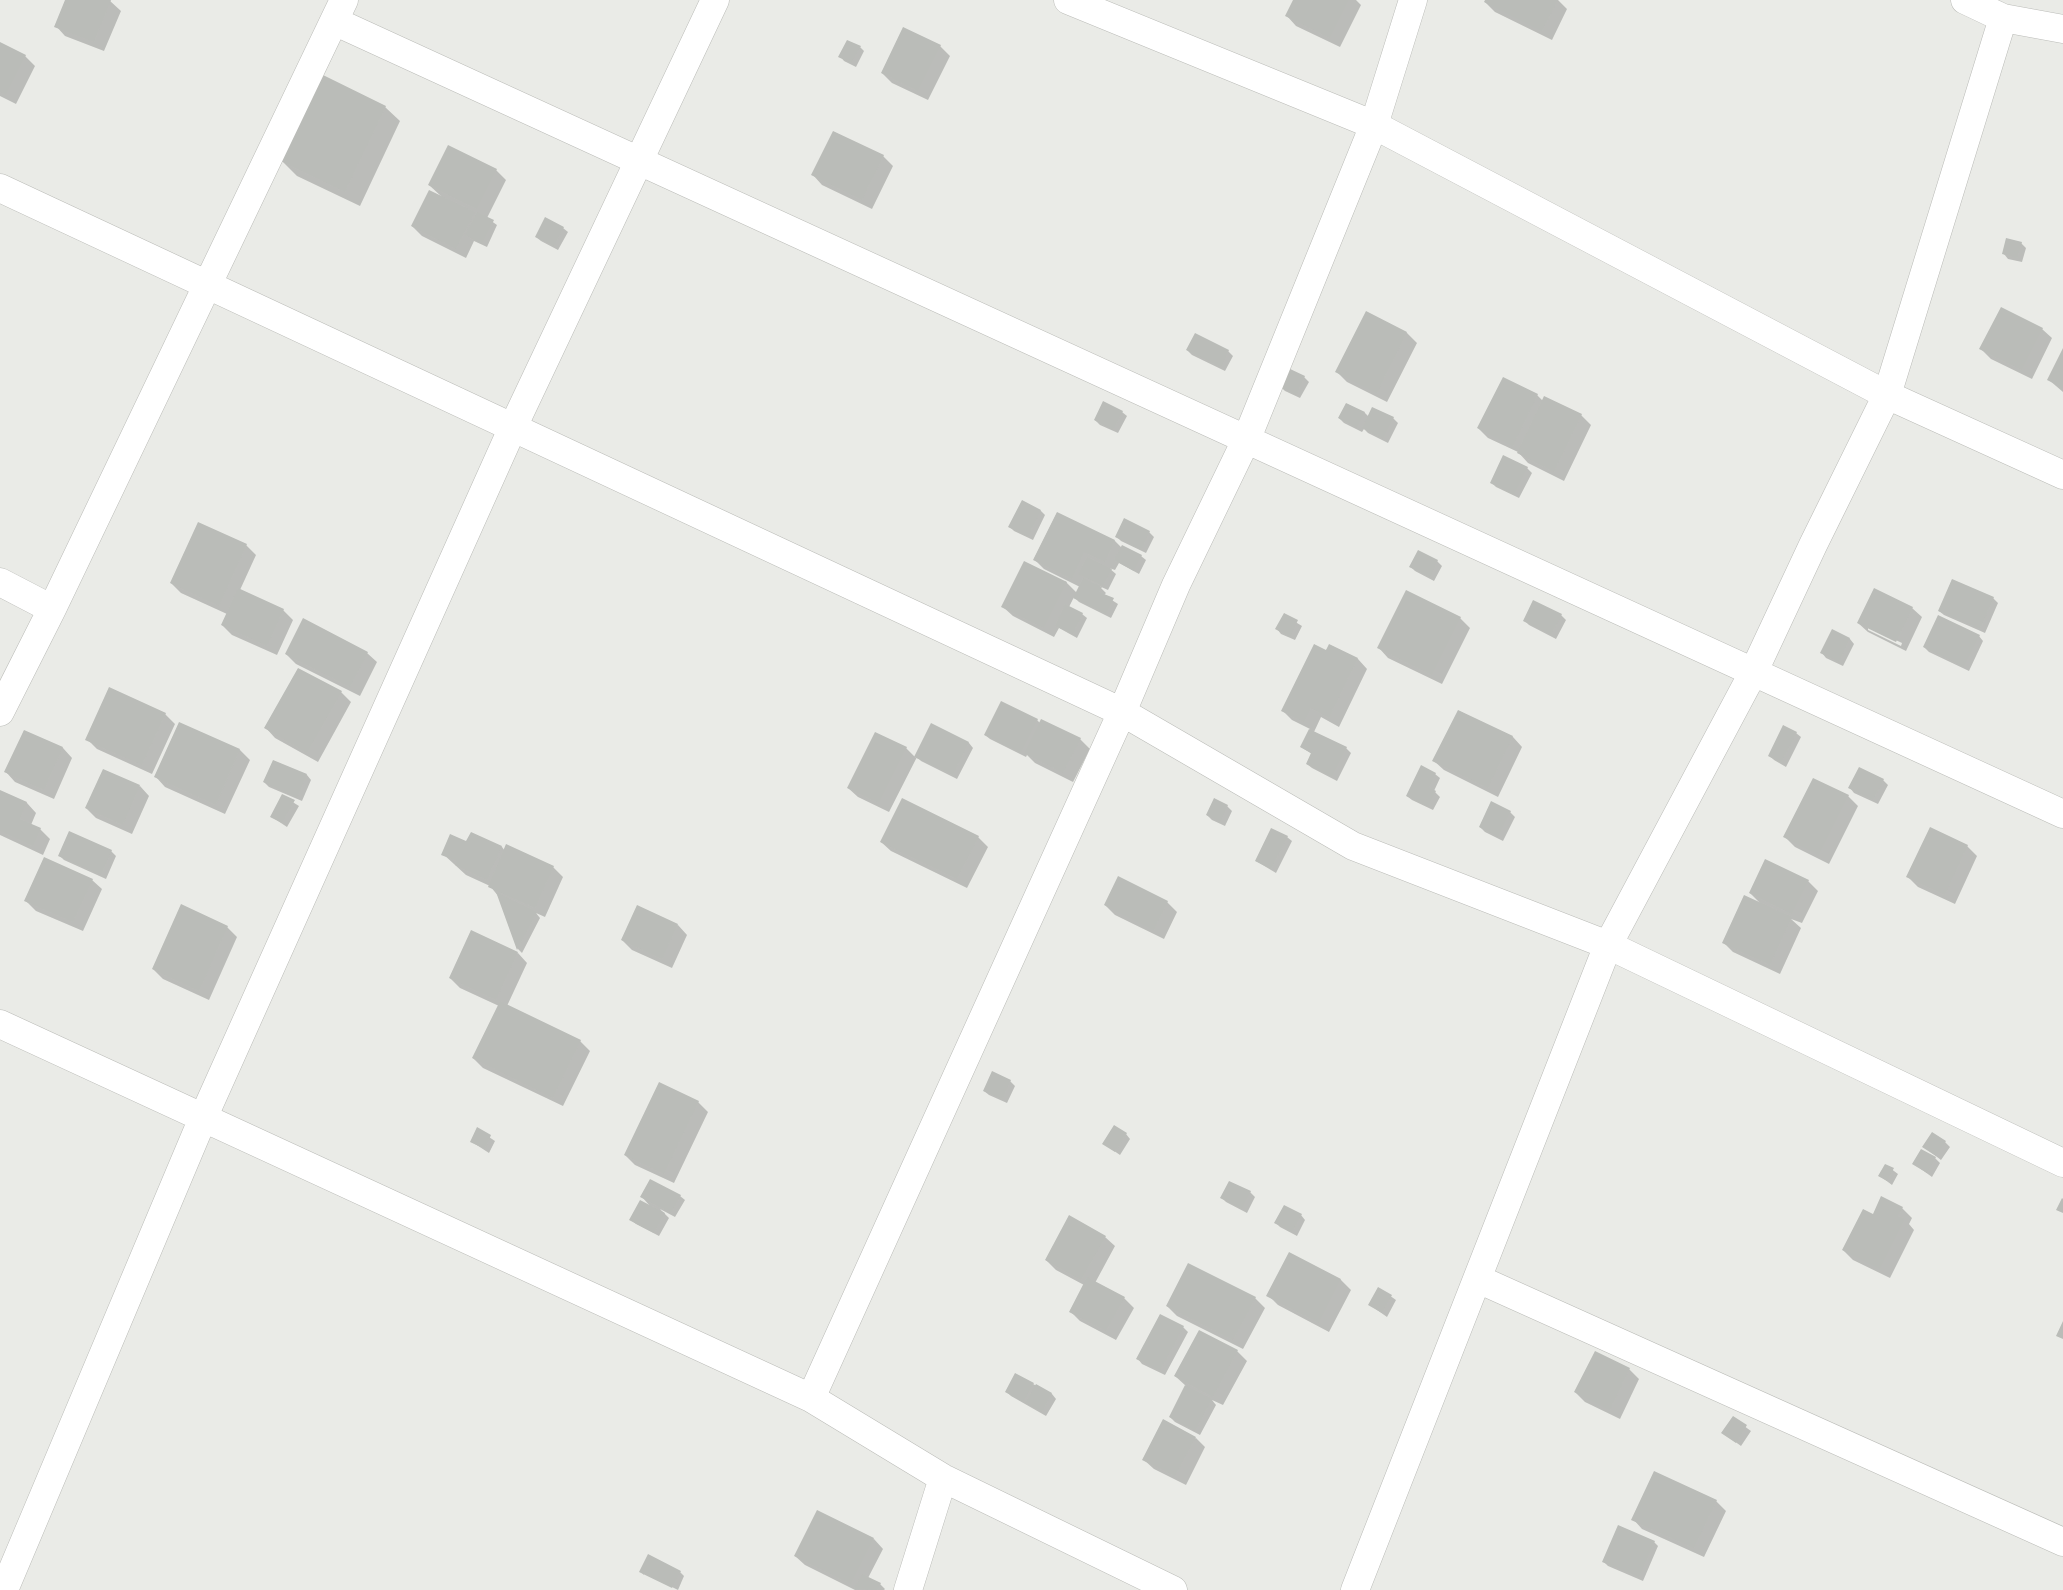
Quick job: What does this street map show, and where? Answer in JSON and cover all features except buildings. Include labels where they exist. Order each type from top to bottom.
[{"type":"street","points":[[4,1590],[204,1118],[513,427],[715,0]]},
{"type":"street","points":[[1068,0],[1374,125],[1887,395],[2063,475]]},
{"type":"street","points":[[811,1398],[1122,712],[1176,585],[1247,438],[1374,125],[1413,0]]},
{"type":"street","points":[[1965,0],[2003,18],[2063,29]]},
{"type":"street","points":[[0,712],[52,608],[339,10],[640,160],[2063,814]]},
{"type":"street","points":[[1355,1590],[1608,945],[1754,671],[1813,545],[1887,395],[2003,18]]},
{"type":"street","points":[[0,188],[1122,712],[1353,846],[1608,945],[2063,1163]]},
{"type":"street","points":[[0,582],[52,608]]},
{"type":"street","points":[[0,1024],[811,1398],[943,1478],[1173,1590]]},
{"type":"street","points":[[1478,1279],[2063,1542]]},
{"type":"street","points":[[908,1590],[943,1478]]}]
